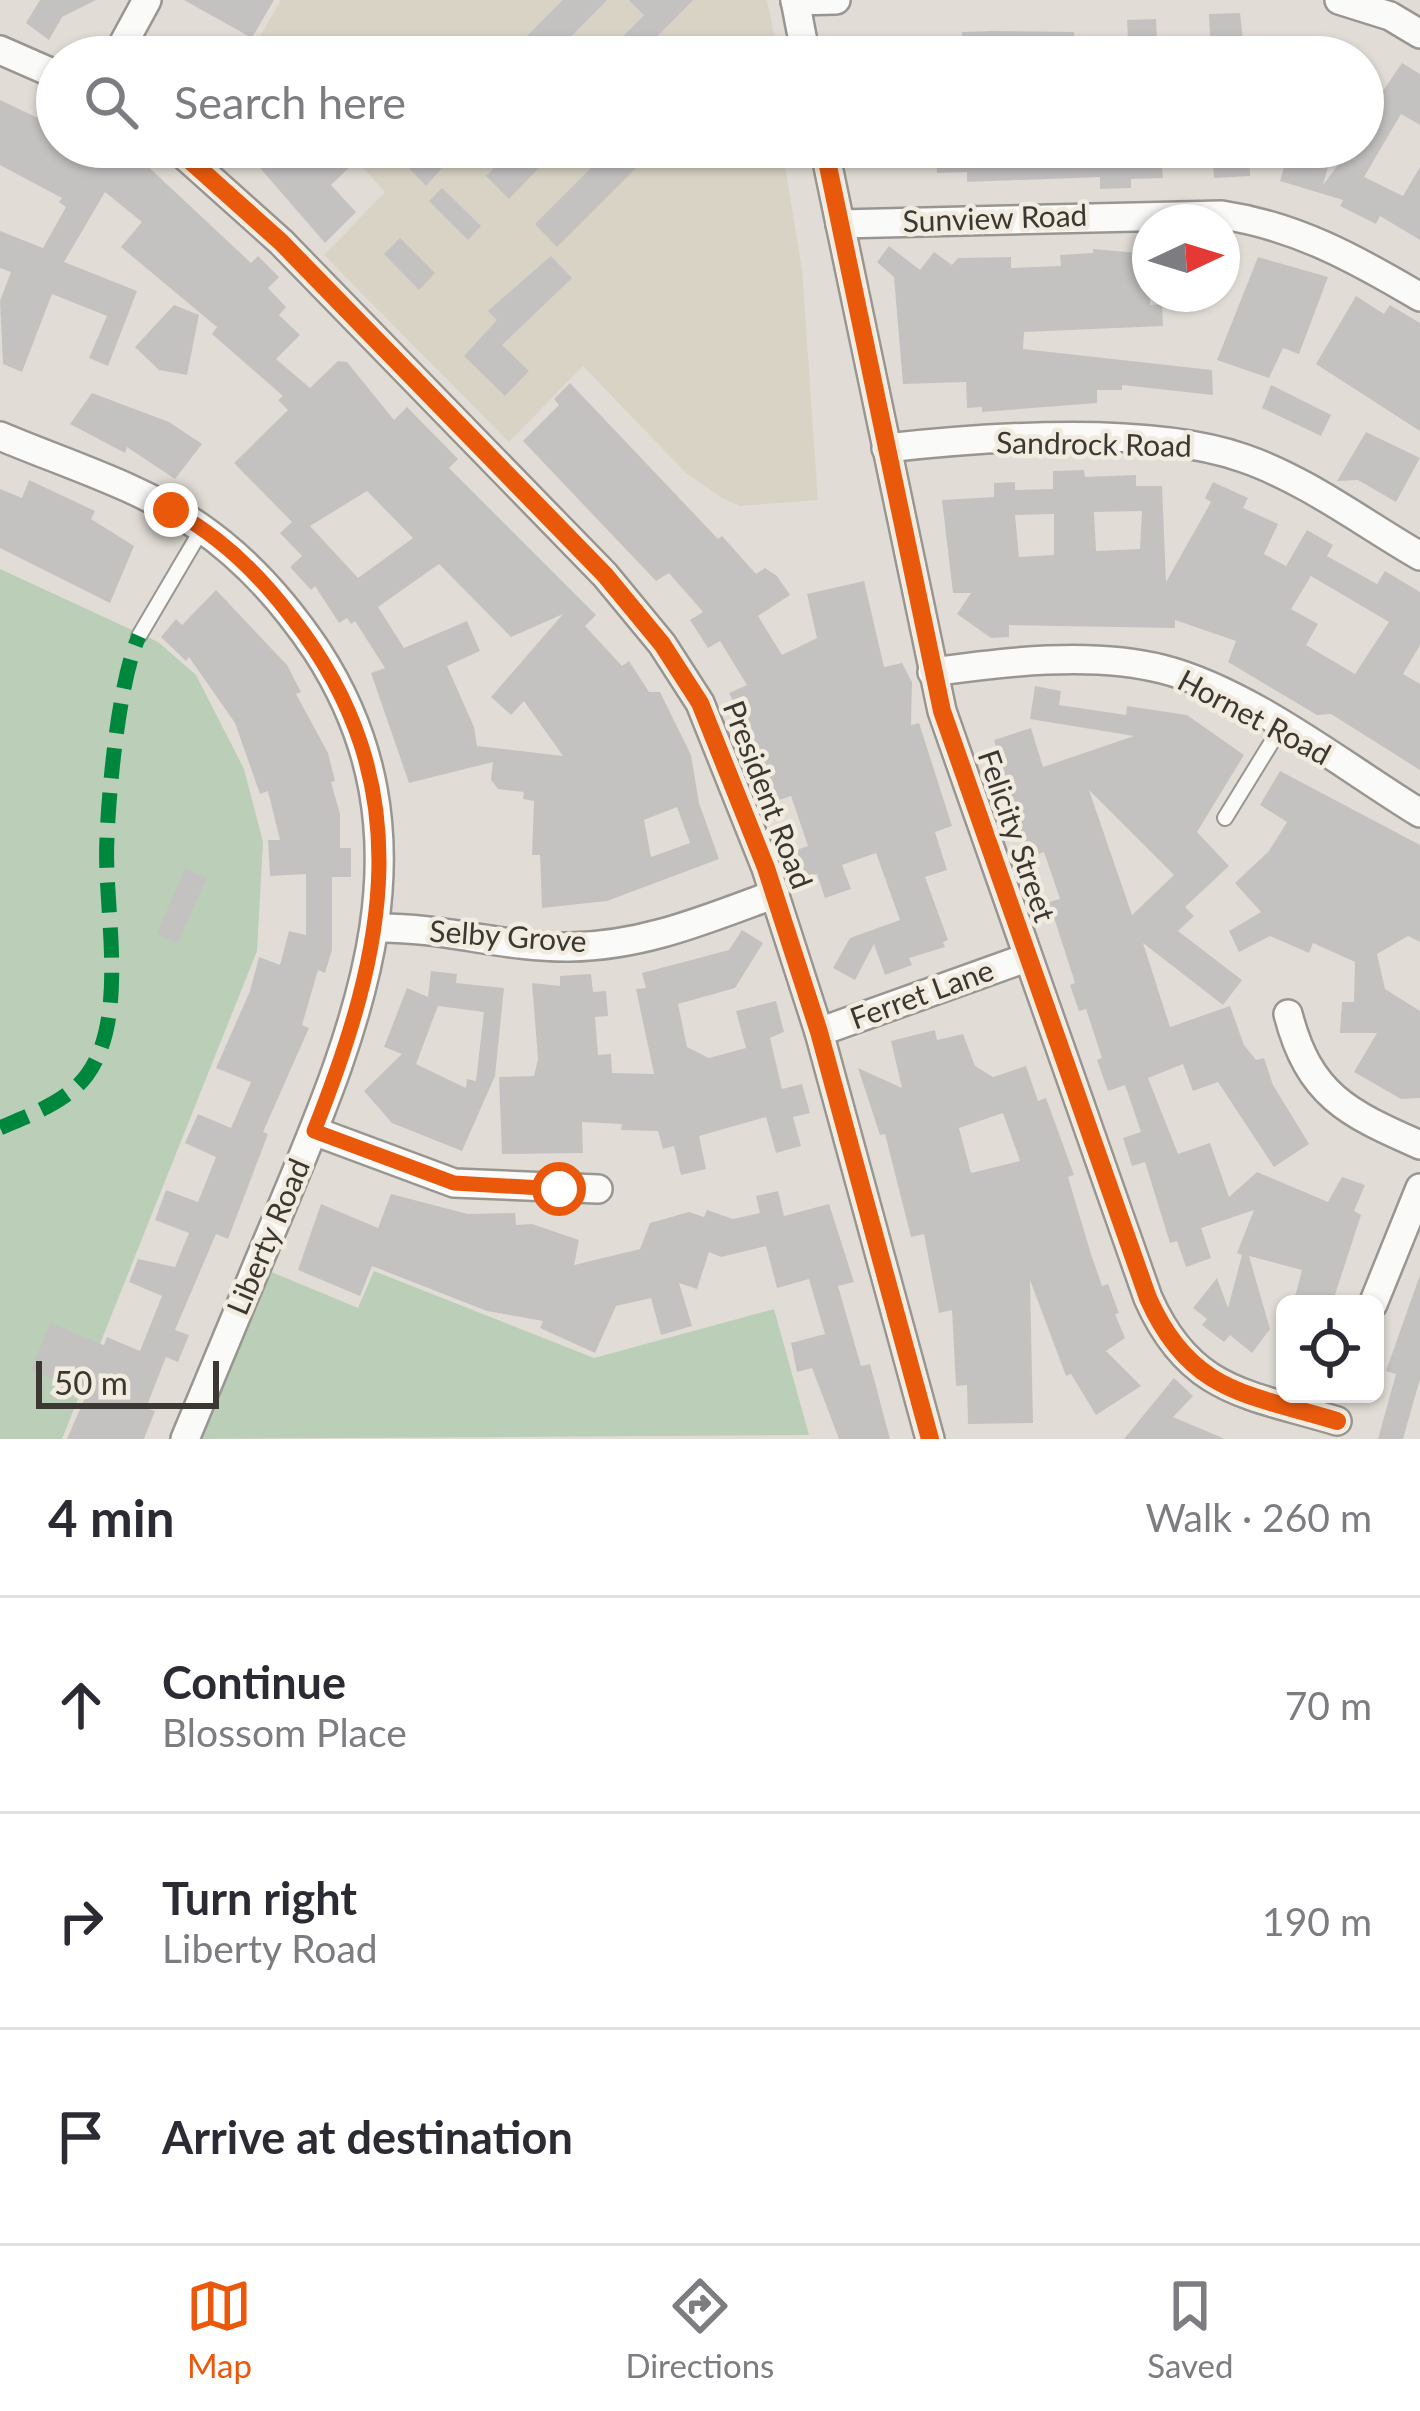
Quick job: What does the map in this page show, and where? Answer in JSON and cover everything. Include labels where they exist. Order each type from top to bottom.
[{"type":"street","points":[[127,36],[147,0]]},
{"type":"street","points":[[802,36],[795,0],[836,0]]},
{"type":"street","points":[[1339,0],[1390,16],[1420,34]]},
{"type":"street","points":[[0,50],[36,66]]},
{"type":"street","name":"President Road","points":[[198,168],[281,242],[641,618],[700,704],[775,894],[819,1032],[930,1439]]},
{"type":"street","name":"Felicity Street","points":[[828,168],[932,672],[1026,958],[1163,1334],[1191,1365],[1228,1390],[1338,1418]]},
{"type":"street","name":"Sunview Road","points":[[840,224],[1222,215],[1275,225],[1344,251],[1420,297]]},
{"type":"street","name":"Liberty Road","points":[[0,436],[148,498],[202,529],[257,574],[344,698],[380,820],[377,928],[363,990],[314,1131],[185,1439]]},
{"type":"street","name":"Sandrock Road","points":[[886,448],[1115,439],[1214,449],[1272,471],[1420,556]]},
{"type":"street","name":"Hornet Road","points":[[932,672],[982,664],[1108,663],[1160,668],[1281,728],[1420,813]]},
{"type":"street","name":"Selby Grove","points":[[377,928],[567,947],[599,945],[659,936],[775,894]]},
{"type":"street","name":"Ferret Lane","points":[[819,1032],[1026,958]]},
{"type":"street","points":[[1288,1014],[1298,1053],[1335,1101],[1420,1145]]},
{"type":"street","points":[[314,1131],[454,1183],[598,1189]]},
{"type":"street","points":[[1377,1295],[1420,1188]]},
{"type":"lane","points":[[139,636],[202,529]]},
{"type":"lane","points":[[1225,818],[1281,728]]},
{"type":"shaded area","points":[[281,0],[767,0],[774,36],[260,36]]},
{"type":"shaded area","points":[[363,168],[785,168],[802,270],[818,500],[740,506],[722,498],[686,473],[583,366],[509,442],[324,255],[385,192]]},
{"type":"green space","points":[[0,569],[158,642],[196,675],[244,769],[263,842],[257,951],[62,1439],[0,1439]]},
{"type":"green space","points":[[257,1266],[358,1308],[374,1271],[594,1358],[774,1309],[809,1435],[186,1439]]},
{"type":"building","points":[[40,0],[96,0],[62,17],[51,36],[26,23]]},
{"type":"building","points":[[184,0],[274,0],[253,36]]},
{"type":"building","points":[[563,0],[607,0],[572,36],[527,36]]},
{"type":"building","points":[[629,0],[693,0],[658,36],[624,36],[644,15]]},
{"type":"building","points":[[1240,13],[1243,36],[1210,36],[1209,14]]},
{"type":"building","points":[[1156,19],[1157,36],[1128,36],[1127,20]]},
{"type":"building","points":[[962,32],[1074,32],[1074,36],[962,36]]},
{"type":"building","points":[[1402,63],[1420,74],[1420,125],[1401,114],[1384,143],[1384,89]]},
{"type":"building","points":[[0,100],[36,117],[36,168],[150,168],[251,263],[258,256],[279,277],[268,288],[286,307],[279,315],[300,335],[276,359],[310,388],[338,361],[347,362],[394,420],[407,407],[458,459],[449,468],[596,615],[585,626],[622,666],[629,661],[649,692],[660,692],[691,755],[699,803],[719,859],[607,901],[542,908],[540,855],[532,855],[534,801],[523,799],[524,792],[498,789],[491,780],[493,762],[409,783],[371,673],[385,668],[355,621],[351,624],[347,618],[339,623],[315,586],[311,590],[290,567],[302,556],[280,533],[292,522],[234,463],[288,410],[278,400],[283,396],[212,334],[217,327],[121,247],[142,222],[105,192],[64,262],[137,291],[108,366],[89,358],[107,316],[52,294],[22,372],[3,364],[0,301],[11,272],[0,268],[0,231],[43,248],[66,207],[59,202],[62,198],[0,165]],"holes":[[[367,491],[413,538],[358,578],[310,526]],[[439,564],[511,637],[563,614],[491,697],[511,715],[524,701],[563,756],[477,746],[474,727],[447,666],[480,651],[467,621],[404,648],[378,607]],[[677,807],[690,843],[651,857],[644,820]]]},
{"type":"building","points":[[1420,167],[1420,240],[1380,216],[1376,224],[1340,206],[1343,200],[1280,181],[1284,168],[1328,168],[1323,185],[1336,168],[1369,168],[1364,177],[1403,196]]},
{"type":"building","points":[[260,168],[349,168],[331,185],[356,212],[325,243]]},
{"type":"building","points":[[409,168],[442,168],[426,186]]},
{"type":"building","points":[[494,168],[539,168],[509,199],[486,176]]},
{"type":"building","points":[[591,168],[636,168],[557,247],[535,224]]},
{"type":"building","points":[[937,168],[1162,168],[1163,178],[1131,179],[1131,188],[1100,189],[1100,177],[967,182],[967,172],[937,173]]},
{"type":"building","points":[[1213,168],[1250,168],[1250,176],[1214,178]]},
{"type":"building","points":[[442,188],[481,226],[468,240],[429,201]]},
{"type":"building","points":[[400,238],[435,273],[419,290],[384,254]]},
{"type":"building","points":[[889,246],[920,270],[934,252],[952,265],[958,258],[1011,257],[1011,268],[1061,266],[1060,255],[1093,253],[1093,249],[1132,252],[1132,312],[1162,312],[1163,326],[1024,332],[1023,349],[1212,370],[1213,395],[1122,385],[1122,390],[1097,390],[1097,403],[982,412],[982,407],[967,408],[966,382],[903,384],[894,277],[877,262]]},
{"type":"building","points":[[551,256],[572,278],[502,345],[529,371],[505,396],[464,356],[497,320],[488,311]]},
{"type":"building","points":[[1258,257],[1328,277],[1299,354],[1283,348],[1269,378],[1217,360],[1240,312]]},
{"type":"building","points":[[1356,296],[1384,314],[1390,305],[1420,323],[1420,431],[1316,364]]},
{"type":"building","points":[[174,305],[199,315],[187,375],[159,370],[135,347]]},
{"type":"building","points":[[570,383],[718,539],[722,536],[756,574],[765,568],[777,576],[790,595],[758,616],[782,655],[817,638],[807,594],[864,581],[884,667],[902,663],[912,682],[911,725],[919,723],[952,826],[935,832],[947,870],[925,877],[948,940],[943,942],[945,947],[909,958],[912,965],[885,975],[874,944],[855,980],[833,968],[850,938],[900,920],[876,853],[842,865],[851,889],[825,898],[817,874],[806,877],[796,850],[808,846],[791,796],[773,802],[762,769],[767,768],[729,693],[747,685],[720,641],[708,648],[690,620],[703,612],[669,573],[656,581],[523,441],[559,405],[554,399]]},
{"type":"building","points":[[1271,385],[1331,415],[1321,436],[1262,408]]},
{"type":"building","points":[[92,393],[169,422],[202,444],[175,479],[127,447],[125,453],[70,424]]},
{"type":"building","points":[[1366,432],[1420,458],[1396,502],[1358,480],[1337,481]]},
{"type":"building","points":[[1084,470],[1085,477],[1136,475],[1136,486],[1162,486],[1166,582],[1211,502],[1205,498],[1213,482],[1248,498],[1243,508],[1278,524],[1264,554],[1286,566],[1307,530],[1333,545],[1327,556],[1377,584],[1385,571],[1420,592],[1420,645],[1403,674],[1420,684],[1420,770],[1331,714],[1317,715],[1228,662],[1236,641],[1175,620],[1175,628],[1009,625],[1009,637],[991,638],[957,614],[971,593],[953,593],[942,500],[994,497],[994,483],[1015,482],[1015,490],[1053,489],[1053,471]],"holes":[[[1142,511],[1140,549],[1096,551],[1094,512]],[[1054,514],[1054,555],[1019,557],[1015,515]],[[1311,576],[1389,622],[1355,674],[1306,645],[1318,624],[1291,609]]]},
{"type":"building","points":[[29,480],[95,511],[91,519],[134,546],[110,603],[0,548],[0,489],[22,498]]},
{"type":"building","points":[[216,590],[287,665],[301,692],[296,694],[328,753],[340,814],[340,848],[351,848],[351,877],[332,877],[332,950],[325,973],[318,970],[302,1025],[309,1028],[263,1132],[268,1134],[228,1239],[216,1234],[175,1330],[189,1335],[178,1362],[166,1357],[146,1408],[155,1411],[144,1439],[67,1439],[87,1393],[31,1370],[50,1323],[104,1345],[107,1337],[140,1351],[162,1296],[129,1282],[138,1259],[175,1267],[189,1233],[155,1220],[166,1190],[198,1202],[216,1157],[185,1143],[198,1114],[231,1128],[251,1082],[216,1068],[250,991],[259,957],[280,965],[289,931],[306,935],[306,874],[270,876],[268,840],[280,840],[268,791],[260,794],[235,723],[189,657],[186,661],[161,637],[176,619],[182,625]]},
{"type":"building","points":[[1035,686],[1061,691],[1059,705],[1126,715],[1127,706],[1187,715],[1244,755],[1197,832],[1229,866],[1185,907],[1194,916],[1178,931],[1242,980],[1223,1005],[1143,943],[1170,1027],[1230,1006],[1244,1045],[1256,1060],[1264,1058],[1273,1085],[1309,1144],[1274,1167],[1218,1082],[1193,1091],[1183,1064],[1148,1078],[1178,1154],[1210,1143],[1229,1197],[1257,1172],[1328,1202],[1342,1177],[1365,1185],[1354,1211],[1361,1215],[1335,1295],[1295,1295],[1302,1270],[1249,1256],[1270,1329],[1252,1353],[1230,1335],[1224,1342],[1202,1325],[1207,1319],[1193,1308],[1217,1278],[1228,1308],[1242,1255],[1237,1253],[1254,1210],[1201,1228],[1211,1258],[1186,1267],[1177,1241],[1170,1243],[1145,1162],[1132,1166],[1123,1138],[1141,1132],[1125,1085],[1108,1091],[1086,1009],[1079,1011],[1070,985],[1075,983],[1049,902],[1060,899],[1044,852],[1029,857],[994,740],[1031,728],[1043,767],[1134,736],[1030,719]],"holes":[[[1089,790],[1174,875],[1132,915]]]},
{"type":"building","points":[[1280,771],[1420,845],[1420,942],[1408,936],[1377,954],[1385,989],[1420,1011],[1420,1098],[1401,1099],[1354,1072],[1377,1033],[1340,1033],[1342,1002],[1354,1002],[1355,962],[1313,943],[1309,953],[1270,936],[1239,952],[1229,931],[1261,912],[1235,883],[1269,851],[1287,822],[1260,805]]},
{"type":"building","points":[[185,868],[207,877],[178,943],[157,934]]},
{"type":"building","points":[[742,930],[763,943],[735,988],[678,1004],[687,1047],[709,1058],[746,1048],[736,1011],[776,1001],[784,1032],[770,1038],[782,1089],[802,1084],[810,1113],[793,1117],[801,1146],[776,1153],[766,1117],[699,1136],[706,1169],[681,1175],[674,1146],[663,1149],[658,1131],[621,1130],[622,1124],[582,1122],[583,1153],[502,1154],[499,1077],[534,1076],[538,1059],[532,983],[560,986],[560,976],[591,974],[593,992],[606,991],[608,1016],[595,1017],[598,1055],[611,1054],[612,1073],[654,1074],[636,989],[646,988],[642,973],[729,950]]},
{"type":"building","points":[[431,971],[457,974],[456,983],[504,988],[495,1076],[462,1151],[392,1123],[364,1091],[402,1054],[384,1047],[407,988],[428,997]],"holes":[[[438,1006],[484,1012],[476,1081],[467,1079],[466,1088],[416,1064]]]},
{"type":"building","points":[[935,1030],[937,1040],[963,1034],[975,1066],[993,1077],[1026,1066],[1038,1101],[1046,1098],[1074,1175],[1068,1177],[1090,1251],[1102,1286],[1108,1284],[1125,1338],[1106,1351],[1141,1386],[1096,1415],[1071,1374],[1066,1376],[1030,1280],[1033,1423],[968,1424],[967,1385],[956,1386],[952,1310],[939,1313],[924,1234],[911,1237],[885,1134],[880,1135],[858,1068],[902,1088],[891,1041]],"holes":[[[1003,1113],[1020,1161],[971,1173],[959,1128]]]},
{"type":"building","points":[[778,1191],[784,1216],[829,1204],[854,1282],[838,1286],[861,1366],[870,1364],[890,1439],[839,1439],[812,1368],[797,1372],[791,1343],[825,1334],[809,1279],[777,1288],[766,1246],[721,1257],[709,1252],[697,1289],[679,1283],[692,1326],[661,1335],[651,1298],[616,1306],[595,1353],[540,1328],[543,1321],[487,1311],[372,1266],[360,1296],[298,1270],[321,1204],[378,1228],[391,1194],[468,1214],[515,1213],[516,1225],[532,1224],[579,1240],[574,1265],[640,1249],[650,1223],[689,1212],[704,1217],[707,1210],[733,1219],[760,1213],[756,1196]]},
{"type":"building","points":[[1420,1275],[1420,1379],[1403,1439],[1378,1439],[1396,1374],[1386,1371]]},
{"type":"building","points":[[1174,1378],[1193,1396],[1173,1417],[1225,1439],[1124,1439]]},
{"type":"marked path","points":[[0,1128],[69,1093],[87,1075],[108,1023],[110,791],[121,706],[139,636]]},
{"type":"cycle path","points":[[198,168],[281,242],[605,575],[662,644],[700,703],[766,868],[819,1032],[930,1439]]},
{"type":"cycle path","points":[[828,168],[942,711],[1148,1298],[1183,1354],[1203,1372],[1249,1395],[1337,1421]]},
{"type":"route","points":[[171,510],[226,546],[257,574],[308,637],[344,698],[374,788],[381,835],[377,928],[363,990],[314,1131],[454,1183],[492,1189],[559,1189]]}]
